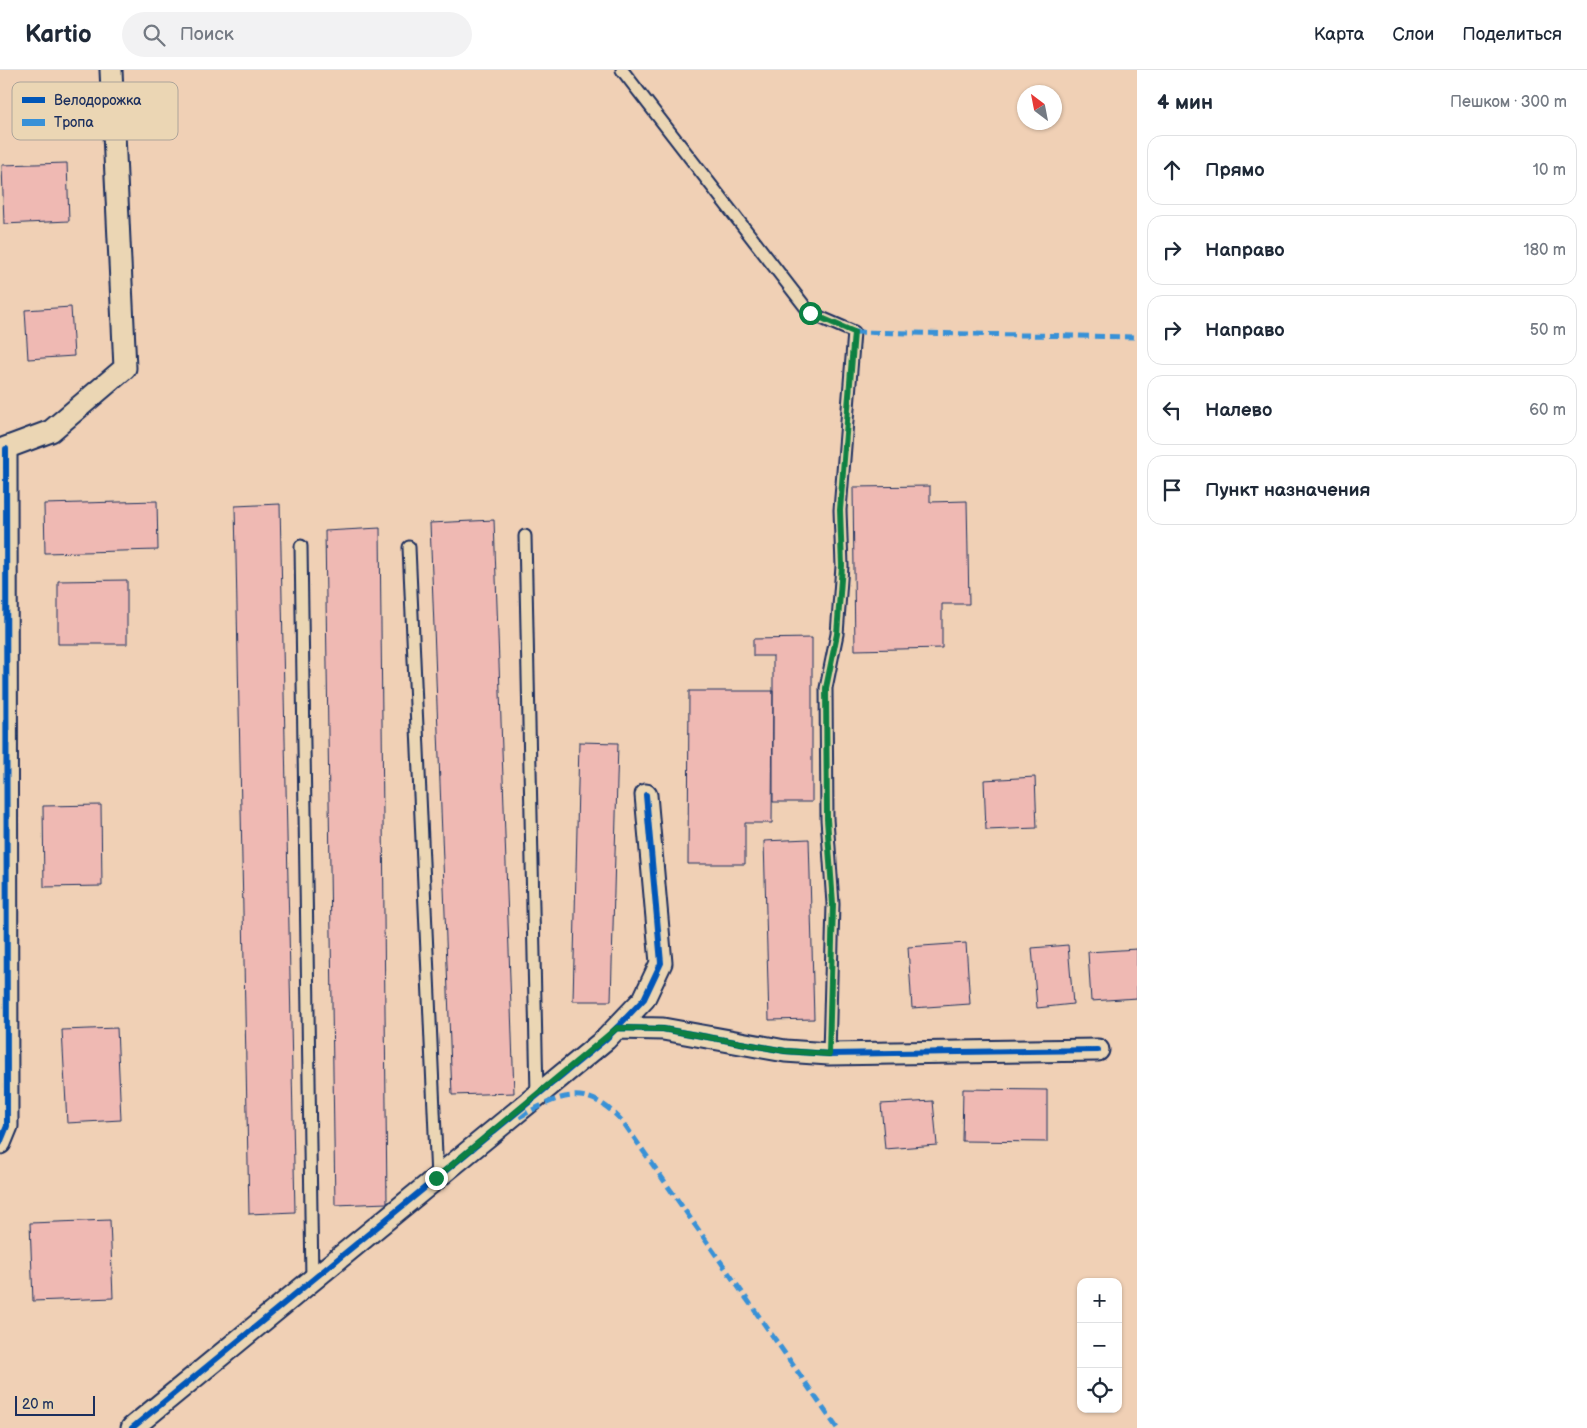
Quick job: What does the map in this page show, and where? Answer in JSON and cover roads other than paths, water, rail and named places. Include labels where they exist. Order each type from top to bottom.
[{"type":"street","points":[[0,1143],[7,1126],[2,445],[50,432],[125,368],[114,140]]},
{"type":"street","points":[[132,1428],[617,1028],[644,999],[661,963],[646,795]]},
{"type":"street","points":[[617,1028],[663,1029],[785,1051],[829,1054],[1098,1050]]},
{"type":"lane","points":[[622,70],[810,313],[854,332],[840,510],[842,566],[837,634],[826,688],[827,819],[833,904],[829,1054]]},
{"type":"lane","points":[[525,536],[537,1095]]},
{"type":"lane","points":[[302,546],[312,1280]]},
{"type":"lane","points":[[410,547],[436,1178]]}]
